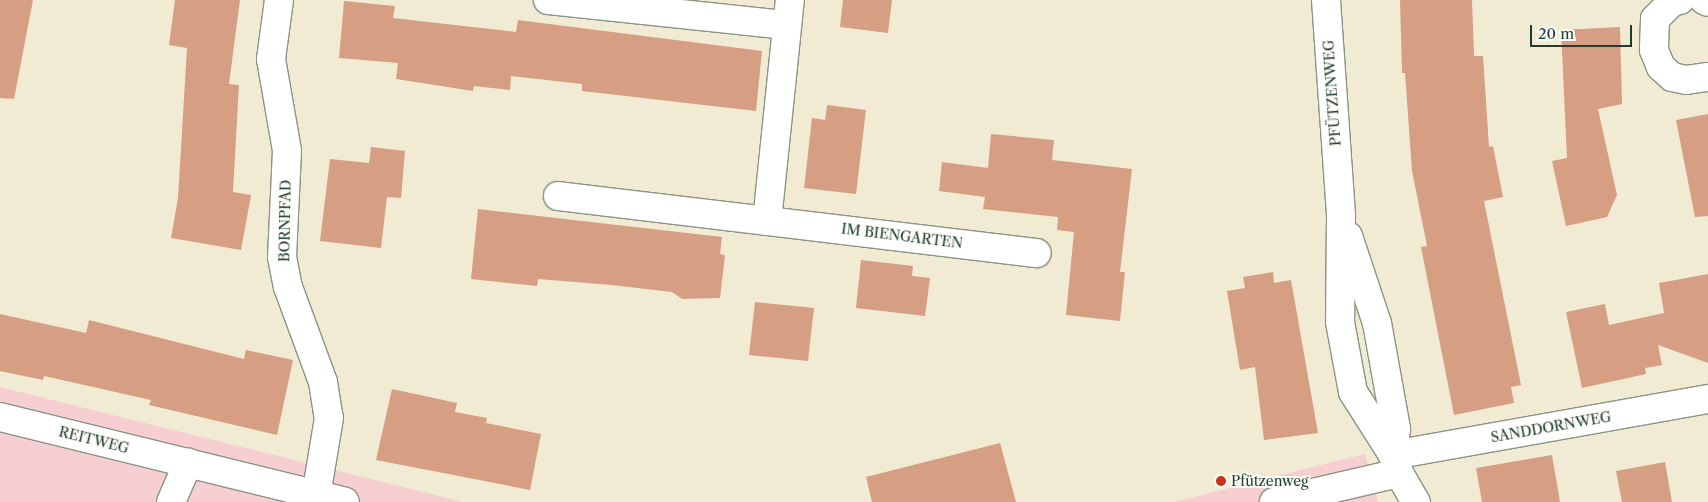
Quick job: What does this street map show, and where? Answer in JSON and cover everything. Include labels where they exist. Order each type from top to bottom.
[{"type":"street","name":"BORNPFAD","points":[[279,0],[271,59],[287,150],[282,257],[288,287],[323,382],[329,418],[316,496]]},
{"type":"street","points":[[548,0],[789,12],[767,221]]},
{"type":"street","name":"PFÜTZENWEG","points":[[1326,0],[1341,216],[1340,322],[1353,392],[1396,464],[1416,502]]},
{"type":"street","points":[[1680,0],[1666,6],[1655,19],[1654,50],[1661,67],[1672,77],[1686,80],[1708,77]]},
{"type":"street","points":[[1704,0],[1708,2]]},
{"type":"street","name":"IM BIENGARTEN","points":[[558,196],[1037,253]]},
{"type":"street","name":"PFÜTZENWEG","points":[[1341,216],[1377,323],[1396,429],[1398,502]]},
{"type":"street","name":"SANDDORNWEG","points":[[1396,464],[1708,400]]},
{"type":"street","name":"REITWEG","points":[[0,417],[345,502]]},
{"type":"street","points":[[172,502],[188,463]]},
{"type":"street","points":[[1274,502],[1396,464]]},
{"type":"shaded area","points":[[0,387],[464,502],[0,502]]},
{"type":"shaded area","points":[[1365,454],[1378,502],[1174,502]]},
{"type":"building","points":[[0,0],[33,0],[14,99],[0,98]]},
{"type":"building","points":[[175,0],[240,0],[229,84],[239,85],[233,192],[251,195],[241,250],[171,238],[178,198],[187,48],[169,45]]},
{"type":"building","points":[[843,0],[892,0],[888,33],[840,27]]},
{"type":"building","points":[[1400,0],[1472,0],[1474,56],[1483,56],[1489,147],[1493,146],[1503,197],[1484,201],[1521,385],[1511,387],[1514,403],[1454,415],[1421,247],[1427,246],[1412,171],[1405,73],[1402,73]]},
{"type":"building","points":[[344,1],[395,6],[393,18],[516,32],[518,20],[762,51],[756,111],[582,91],[582,84],[511,76],[510,90],[474,86],[473,91],[396,79],[398,63],[339,58]]},
{"type":"building","points":[[1620,27],[1622,104],[1598,109],[1617,195],[1607,217],[1566,226],[1552,161],[1567,158],[1561,30]]},
{"type":"building","points":[[827,105],[866,110],[856,194],[804,188],[812,118],[825,120]]},
{"type":"building","points":[[1708,114],[1708,216],[1695,217],[1676,120]]},
{"type":"building","points":[[991,134],[1054,140],[1052,160],[1132,169],[1120,272],[1125,272],[1120,321],[1066,315],[1074,232],[1057,230],[1058,217],[983,209],[985,197],[939,191],[942,162],[988,168]]},
{"type":"building","points":[[371,147],[405,151],[401,198],[387,197],[381,248],[320,241],[330,159],[369,163]]},
{"type":"building","points":[[478,209],[722,237],[720,254],[725,255],[720,298],[682,299],[672,292],[538,279],[537,286],[471,279]]},
{"type":"building","points":[[861,260],[913,266],[912,276],[930,278],[925,316],[856,308]]},
{"type":"building","points":[[1273,272],[1274,283],[1291,280],[1318,433],[1264,440],[1255,367],[1240,370],[1227,291],[1245,288],[1243,277]]},
{"type":"building","points":[[1708,274],[1708,363],[1658,345],[1662,365],[1645,368],[1646,374],[1582,388],[1566,312],[1605,304],[1609,325],[1664,313],[1659,283]]},
{"type":"building","points":[[755,302],[814,308],[808,361],[749,355]]},
{"type":"building","points":[[0,314],[86,333],[89,320],[244,359],[246,350],[293,360],[277,435],[149,405],[151,400],[44,376],[43,380],[0,371]]},
{"type":"building","points":[[392,389],[457,403],[455,412],[487,418],[486,423],[541,434],[530,490],[376,460]]},
{"type":"building","points":[[1000,443],[1016,502],[872,502],[866,477]]},
{"type":"building","points":[[1552,455],[1560,502],[1482,502],[1476,468]]},
{"type":"building","points":[[1665,462],[1672,502],[1622,502],[1616,471]]},
{"type":"place","name":"Pfützenweg","points":[[1221,481]]}]
